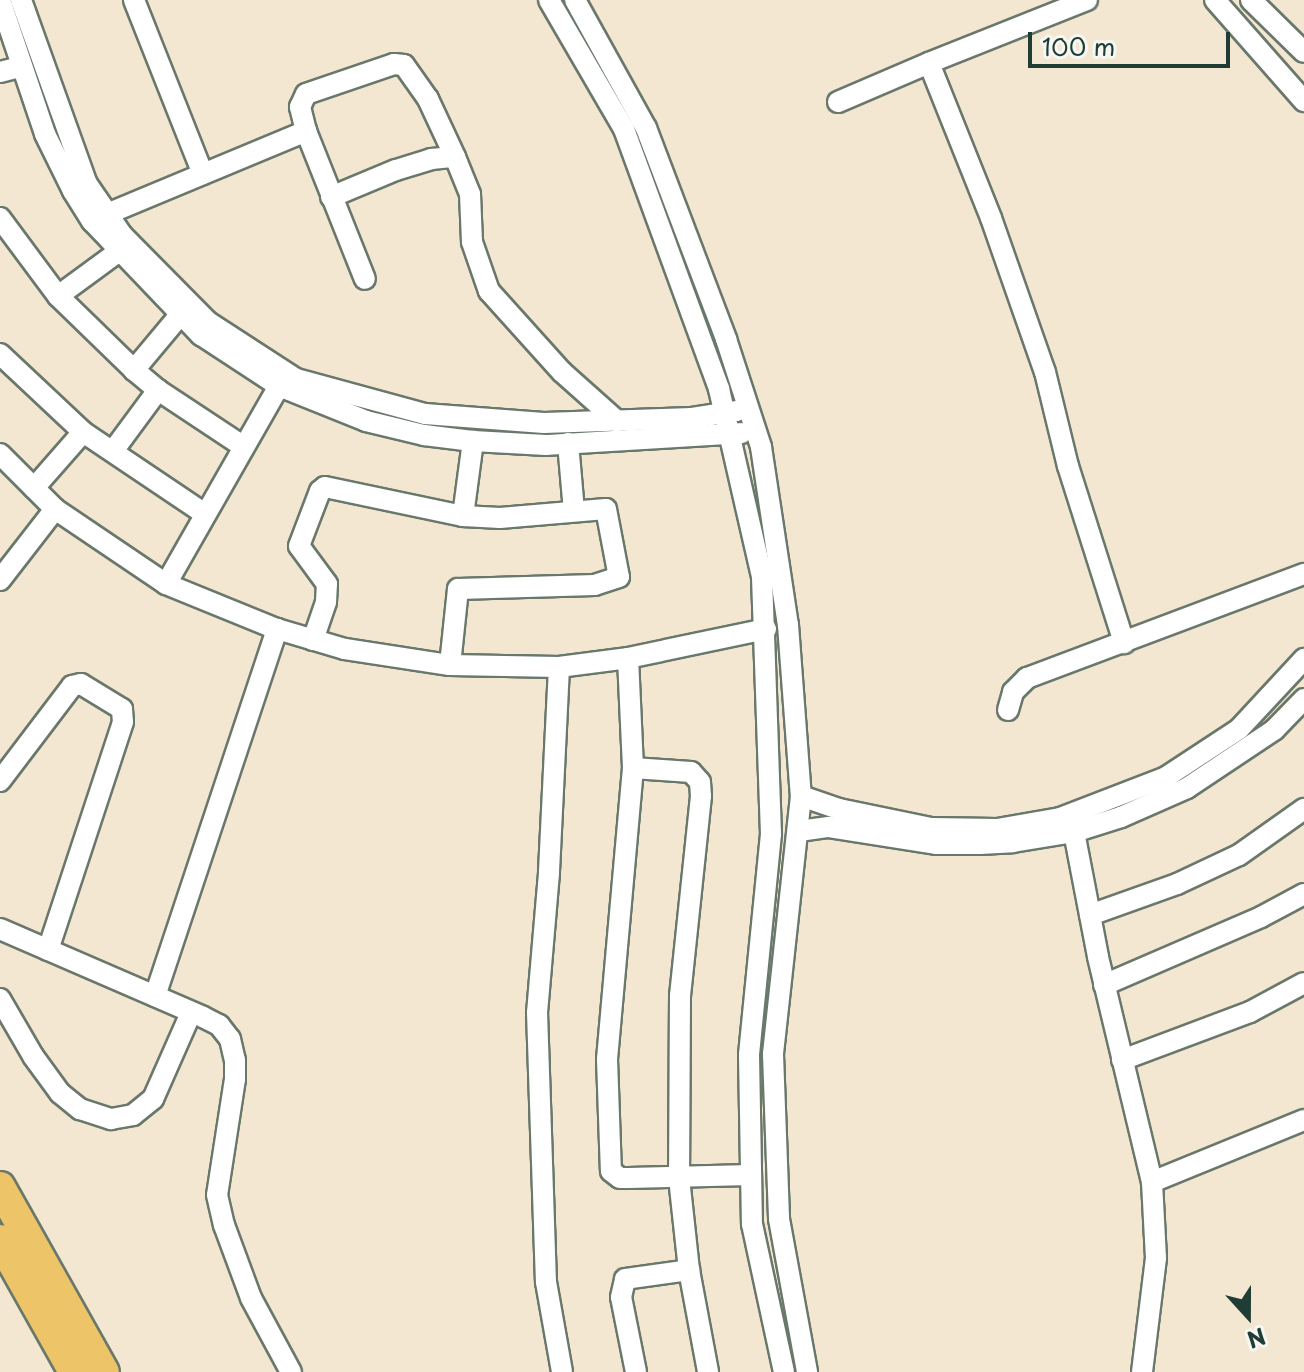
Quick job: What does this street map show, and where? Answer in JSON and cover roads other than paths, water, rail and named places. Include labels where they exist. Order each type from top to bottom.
[{"type":"highway","points":[[0,1187],[104,1372]]},
{"type":"highway","points":[[0,1240],[74,1372]]},
{"type":"street","points":[[0,0],[45,134],[73,191],[118,252],[201,335],[279,386],[366,421],[424,435],[473,441],[568,443],[756,431]]},
{"type":"street","points":[[21,0],[87,184],[122,235],[208,322],[296,379],[425,414],[544,423],[725,414],[749,408]]},
{"type":"street","points":[[134,0],[203,174]]},
{"type":"street","points":[[549,0],[624,129],[719,389],[762,577],[771,834],[749,1055],[752,1224],[784,1372]]},
{"type":"street","points":[[575,0],[646,128],[726,339],[756,431],[788,625],[801,796],[773,1054],[779,1219],[807,1372]]},
{"type":"street","points":[[838,102],[1087,0]]},
{"type":"street","points":[[1215,0],[1304,101]]},
{"type":"street","points":[[1251,0],[1304,52]]},
{"type":"street","points":[[929,63],[991,218],[1045,372],[1072,481],[1124,643]]},
{"type":"street","points":[[365,279],[306,131],[300,107],[306,94],[394,64],[404,65],[428,99],[470,194],[472,242],[489,291],[562,372],[617,421]]},
{"type":"street","points":[[0,72],[20,67]]},
{"type":"street","points":[[107,214],[306,131]]},
{"type":"street","points":[[331,197],[407,166],[455,157]]},
{"type":"street","points":[[0,218],[58,296],[134,370],[158,390],[244,447]]},
{"type":"street","points":[[58,296],[118,252]]},
{"type":"street","points":[[134,370],[180,315]]},
{"type":"street","points":[[0,354],[83,432],[205,514]]},
{"type":"street","points":[[166,584],[279,386]]},
{"type":"street","points":[[113,451],[158,390]]},
{"type":"street","points":[[34,488],[83,432]]},
{"type":"street","points":[[463,516],[473,441]]},
{"type":"street","points":[[568,443],[574,511]]},
{"type":"street","points":[[0,454],[55,509],[166,584],[277,629],[345,649],[450,665],[559,667],[628,658],[766,629]]},
{"type":"street","points":[[313,640],[326,602],[327,584],[306,560],[299,546],[320,491],[331,486],[463,516],[500,518],[608,510],[619,577],[595,585],[458,589],[454,599],[450,665]]},
{"type":"street","points":[[0,580],[55,509]]},
{"type":"street","points":[[1008,710],[1013,692],[1027,678],[1304,574]]},
{"type":"street","points":[[155,996],[277,629]]},
{"type":"street","points":[[628,658],[633,768],[607,1059],[611,1171],[620,1178],[751,1175]]},
{"type":"street","points":[[801,796],[839,809],[931,828],[997,829],[1060,818],[1166,777],[1239,729],[1304,659]]},
{"type":"street","points":[[559,667],[549,873],[537,1012],[546,1282],[562,1372]]},
{"type":"street","points":[[0,781],[72,686],[81,684],[122,709],[124,717],[48,950]]},
{"type":"street","points":[[799,831],[829,827],[936,844],[1013,842],[1074,832],[1121,817],[1187,788],[1274,730],[1304,699]]},
{"type":"street","points":[[633,768],[691,772],[700,782],[680,995],[679,1178],[689,1270],[708,1372]]},
{"type":"street","points":[[1090,915],[1177,884],[1239,855],[1304,809]]},
{"type":"street","points":[[1074,832],[1104,985],[1152,1182],[1156,1258],[1142,1372]]},
{"type":"street","points":[[1104,985],[1261,917],[1304,894]]},
{"type":"street","points":[[0,929],[219,1025],[233,1049],[235,1079],[217,1195],[224,1225],[251,1298],[291,1372]]},
{"type":"street","points":[[1122,1060],[1250,1012],[1304,983]]},
{"type":"street","points":[[0,999],[33,1056],[60,1093],[80,1109],[111,1119],[133,1115],[153,1099],[191,1013]]},
{"type":"street","points":[[1152,1182],[1304,1120]]},
{"type":"street","points":[[636,1372],[621,1297],[625,1279],[689,1270]]}]
